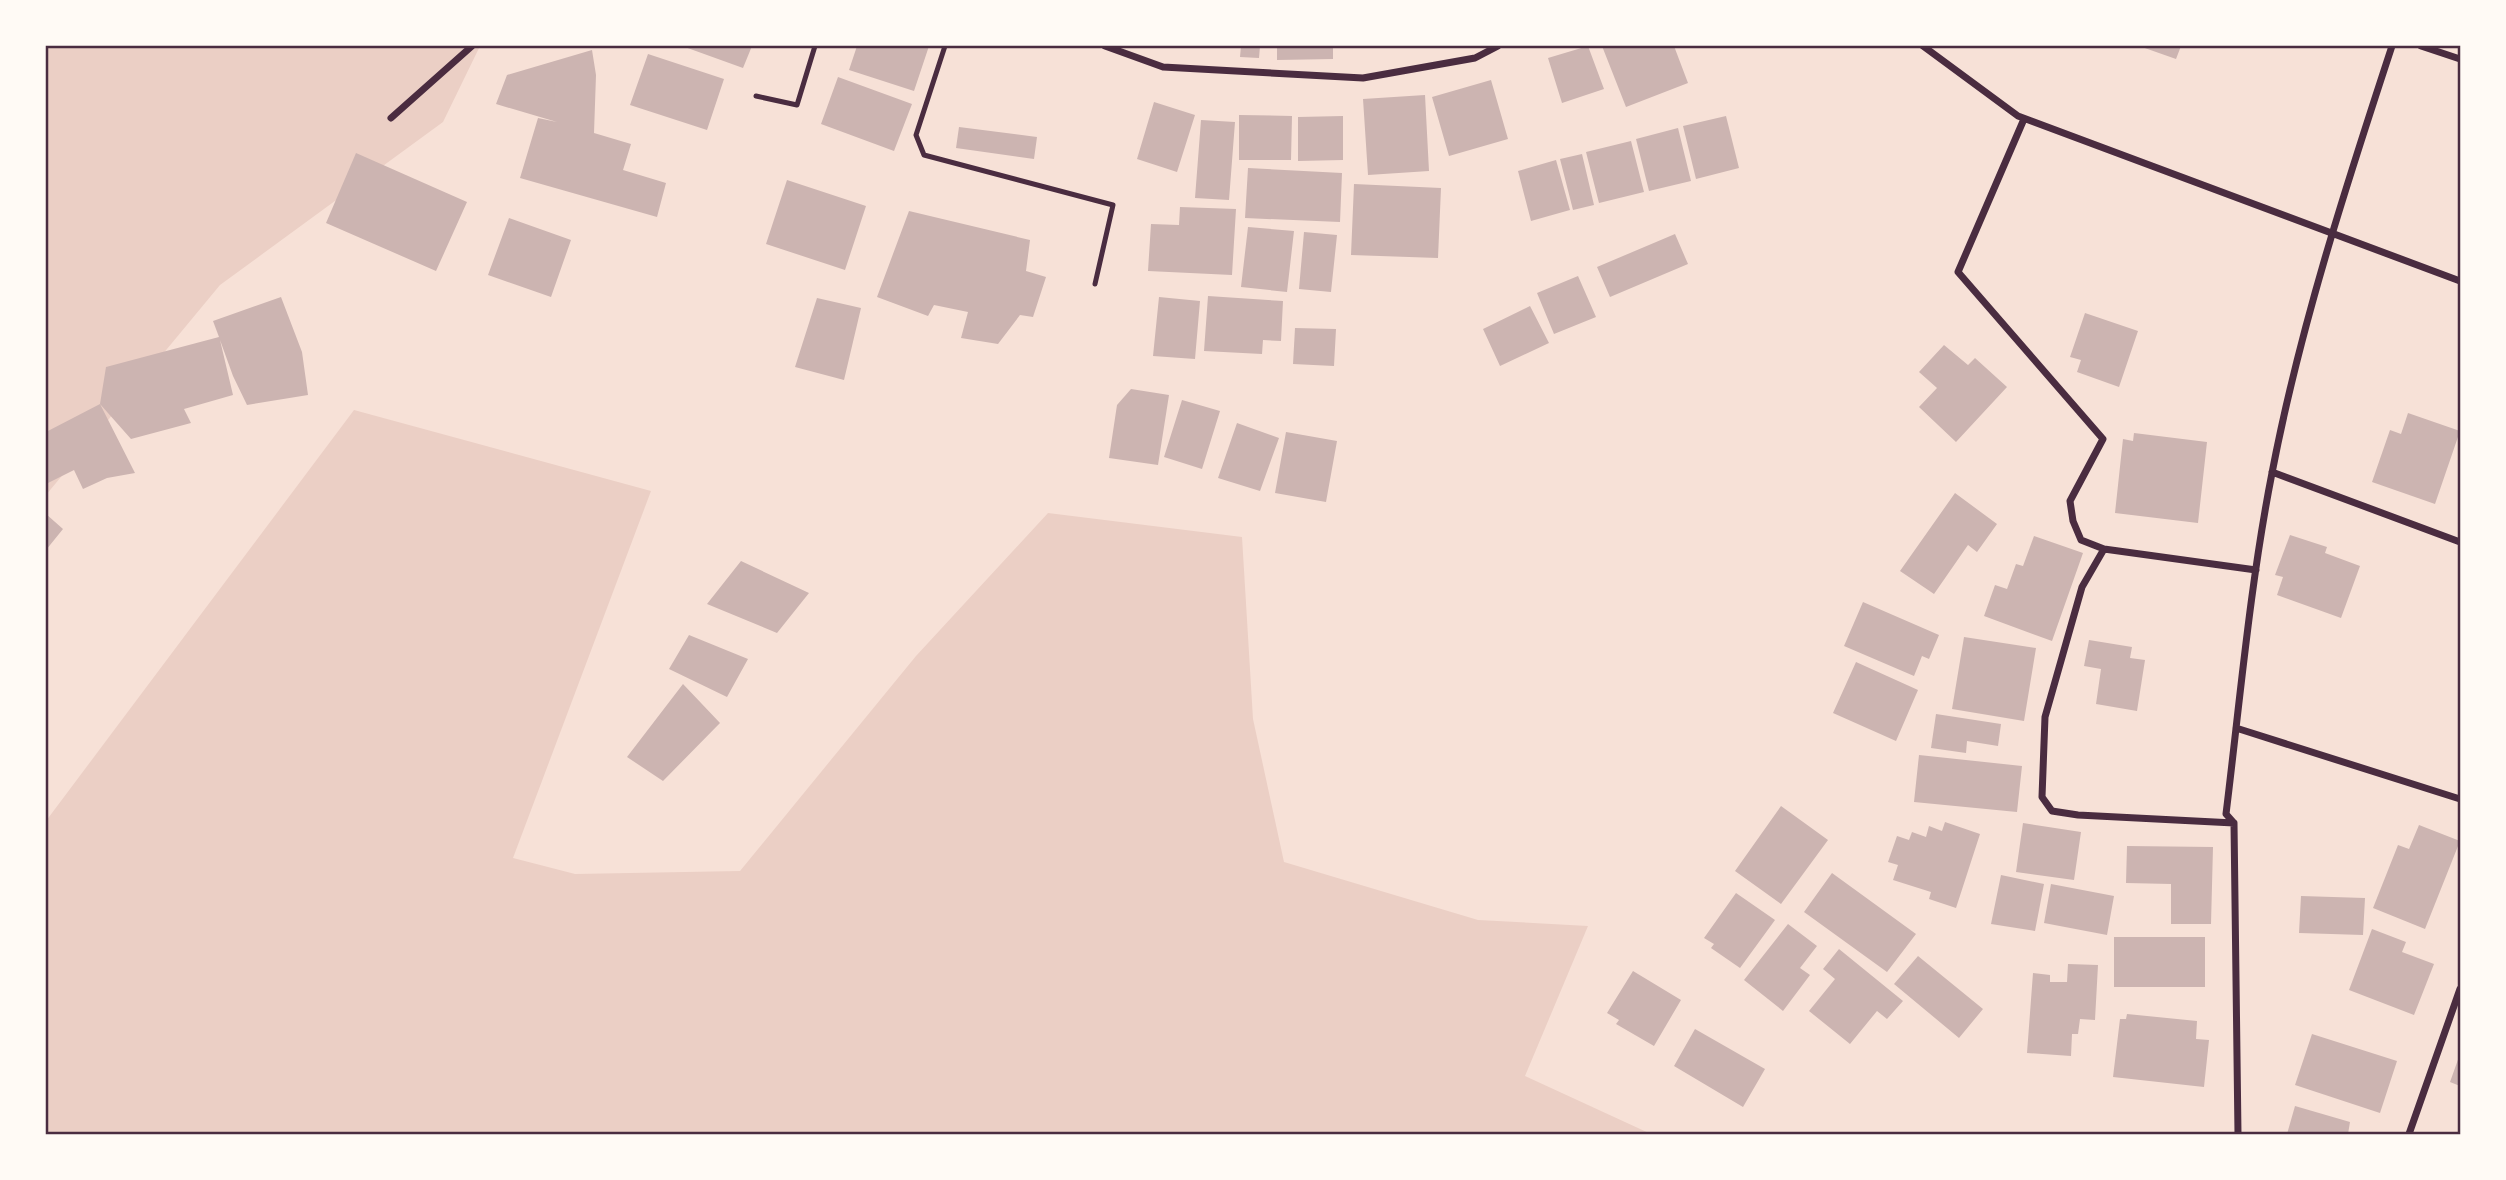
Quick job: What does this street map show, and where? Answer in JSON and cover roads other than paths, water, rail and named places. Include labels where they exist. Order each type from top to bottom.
[{"type":"street","points":[[391,118],[472,46]]},
{"type":"street","points":[[1105,46],[1163,67],[1363,78],[1475,58],[1499,46]]},
{"type":"street","points":[[1923,46],[2024,119],[2460,281]]},
{"type":"street","points":[[2238,1135],[2234,822],[2226,814],[2256,570],[2272,472],[2331,232],[2392,46]]},
{"type":"street","points":[[2421,46],[2460,59]]},
{"type":"street","points":[[2024,119],[1958,272],[2103,439],[2070,501],[2073,521],[2081,540],[2104,549],[2256,570]]},
{"type":"street","points":[[2272,472],[2460,542]]},
{"type":"street","points":[[2104,549],[2082,587],[2045,717],[2042,797],[2052,811],[2078,815],[2234,822]]},
{"type":"street","points":[[2236,728],[2460,799]]},
{"type":"street","points":[[2409,1135],[2460,989]]},
{"type":"lane","points":[[756,96],[797,105],[815,46]]},
{"type":"lane","points":[[945,46],[916,135],[924,155],[1113,205],[1095,284]]}]
